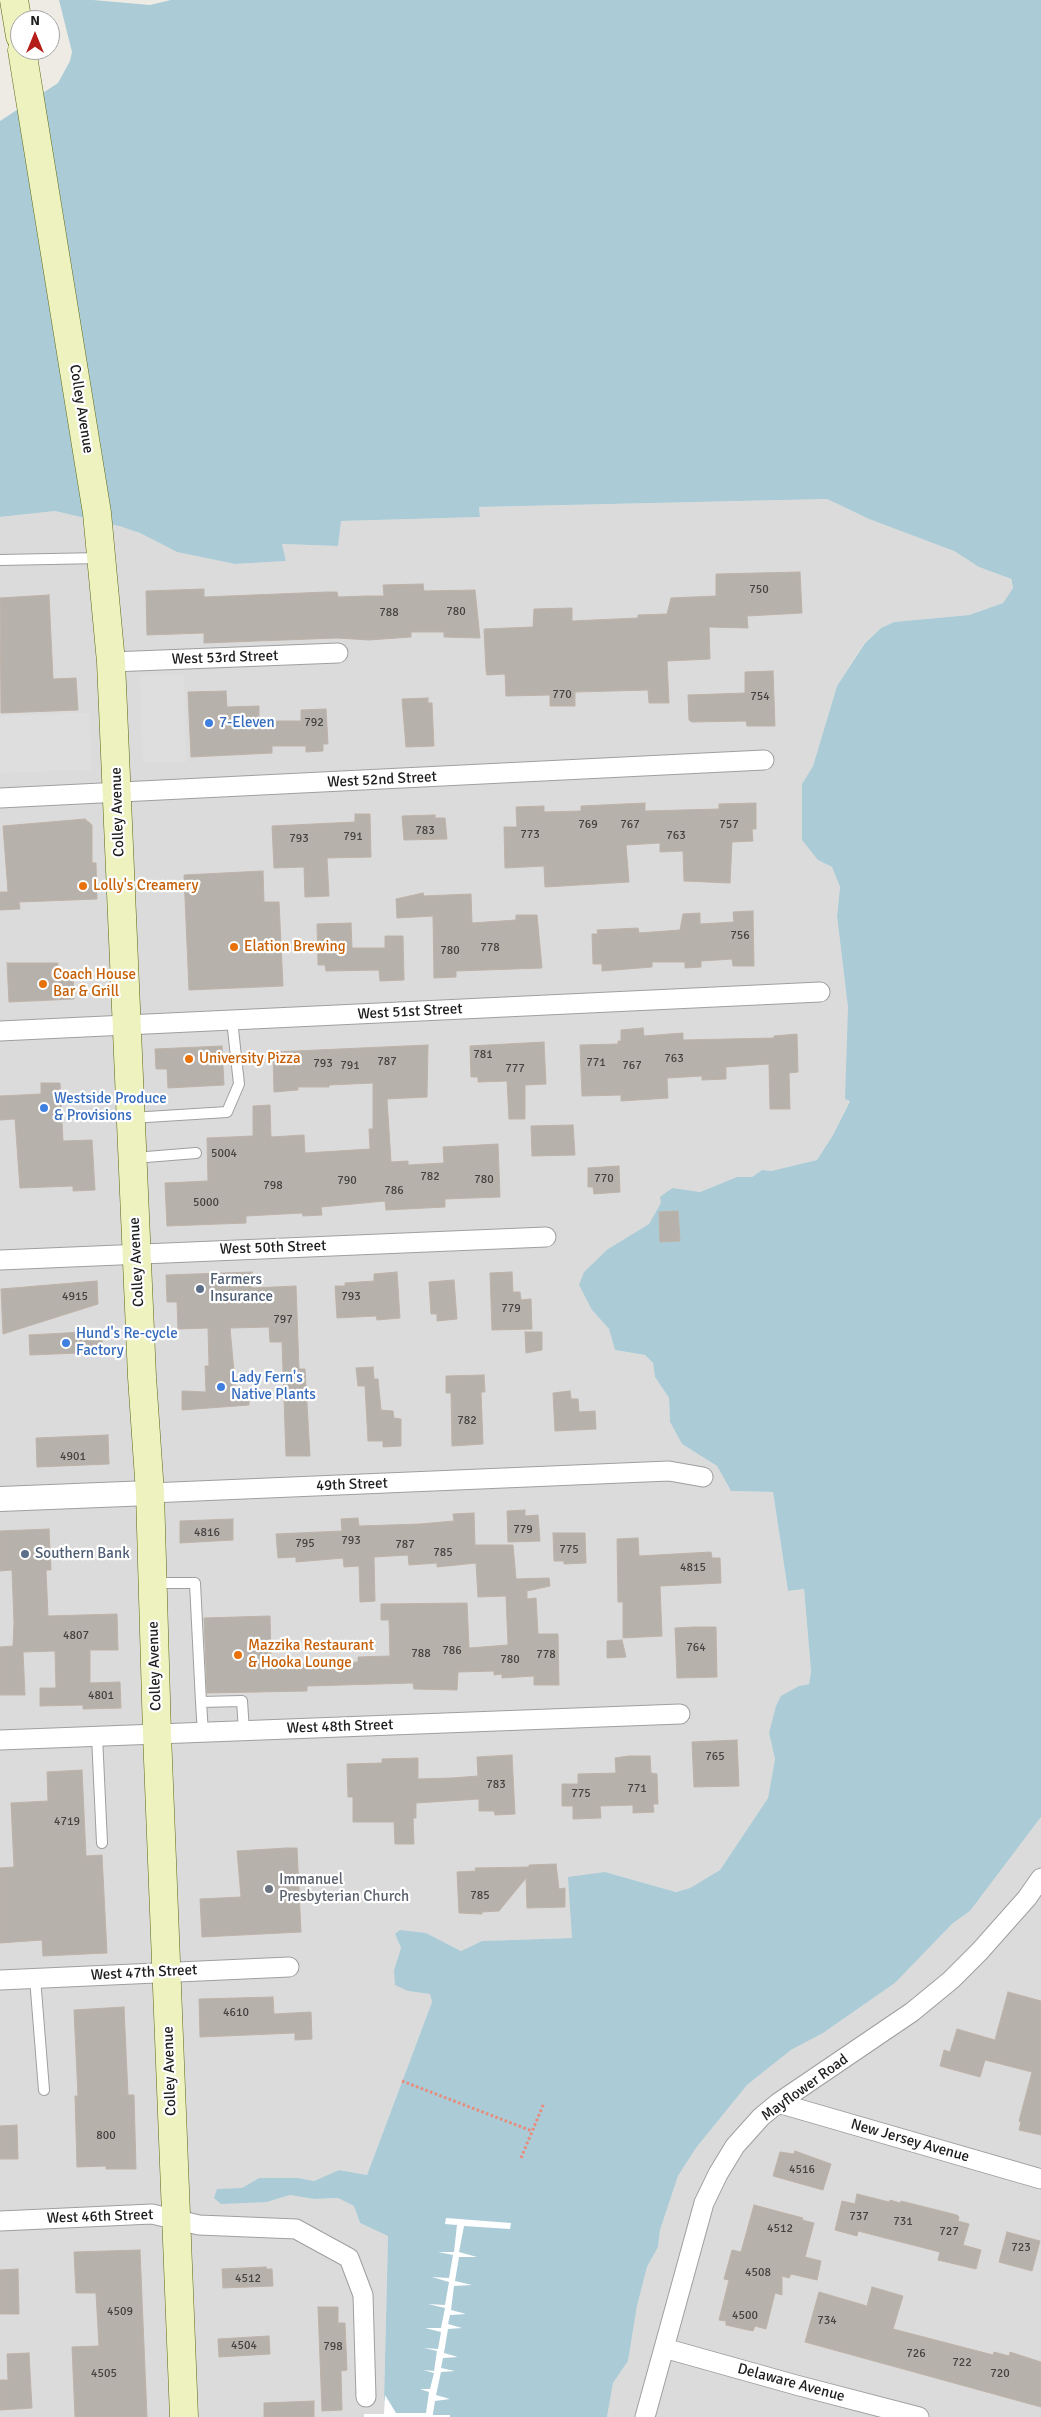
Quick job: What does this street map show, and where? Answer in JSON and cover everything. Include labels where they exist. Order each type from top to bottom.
[{"type":"main road","name":"Colley Avenue","points":[[24,61],[98,513],[111,662],[130,1118],[150,1493],[157,1734],[184,2417]]},
{"type":"street","name":"West 53rd Street","points":[[111,662],[338,653]]},
{"type":"street","name":"West 52nd Street","points":[[0,798],[764,760]]},
{"type":"street","name":"West 51st Street","points":[[0,1030],[820,992]]},
{"type":"street","name":"West 50th Street","points":[[0,1260],[546,1236]]},
{"type":"street","name":"49th Street","points":[[0,1499],[668,1471],[703,1477]]},
{"type":"street","name":"West 48th Street","points":[[0,1740],[680,1714]]},
{"type":"street","name":"Mayflower Road","points":[[645,2417],[704,2204],[718,2174],[735,2146],[778,2103],[912,2012],[951,1980],[1034,1902],[1041,1878]]},
{"type":"street","name":"West 47th Street","points":[[0,1980],[289,1967]]},
{"type":"street","name":"New Jersey Avenue","points":[[778,2103],[1041,2179]]},
{"type":"street","name":"West 46th Street","points":[[0,2221],[152,2214],[199,2225],[296,2229],[349,2258],[363,2295],[366,2397]]},
{"type":"street","name":"Delaware Avenue","points":[[664,2348],[919,2417]]},
{"type":"lane","points":[[0,560],[102,558]]},
{"type":"lane","points":[[130,1118],[227,1112],[239,1084],[232,1020]]},
{"type":"lane","points":[[133,1159],[196,1153]]},
{"type":"lane","points":[[152,1583],[195,1583],[203,1733]]},
{"type":"lane","points":[[201,1702],[242,1701],[244,1731]]},
{"type":"lane","points":[[97,1736],[102,1843]]},
{"type":"lane","points":[[35,1978],[44,2090]]},
{"type":"path","points":[[402,2081],[532,2131]]},
{"type":"path","points":[[522,2158],[544,2103]]},
{"type":"shaded area","points":[[827,499],[869,519],[954,551],[979,567],[1010,579],[1013,588],[1003,603],[969,615],[894,622],[881,628],[865,642],[837,686],[813,766],[802,784],[818,860],[832,867],[840,887],[837,916],[848,1008],[850,1100],[833,1135],[817,1160],[771,1171],[762,1170],[752,1177],[737,1177],[700,1192],[673,1188],[649,1224],[608,1249],[592,1310],[609,1329],[615,1350],[645,1355],[653,1363],[655,1377],[669,1398],[670,1422],[682,1444],[717,1466],[731,1491],[773,1492],[788,1591],[804,1589],[811,1671],[809,1684],[799,1686],[769,1733],[775,1759],[768,1798],[720,1870],[690,1888],[676,1892],[605,1872],[572,1938],[482,1941],[461,1951],[426,1933],[395,1934],[401,1948],[394,1970],[408,1991],[431,1994],[432,2002],[367,2175],[339,2170],[314,2181],[299,2178],[259,2178],[242,2188],[267,2202],[290,2195],[314,2199],[338,2198],[354,2206],[360,2223],[388,2236],[384,2400],[394,2417],[0,2417],[0,517],[55,511],[119,526],[140,533],[177,552],[235,564],[286,561],[282,544],[337,546],[340,521],[480,517],[479,507]]},
{"type":"shaded area","points":[[184,674],[186,762],[143,763],[140,675]]},
{"type":"shaded area","points":[[89,713],[91,770],[0,773],[0,716]]},
{"type":"shaded area","points":[[1041,1817],[1041,2417],[607,2417],[613,2383],[628,2361],[637,2306],[647,2267],[658,2247],[660,2230],[678,2176],[696,2148],[747,2085],[791,2050],[823,2033],[895,1983],[952,1924],[970,1911]]},
{"type":"water","points":[[59,0],[93,0],[150,5],[171,0],[1041,0],[1041,1817],[970,1911],[952,1924],[895,1983],[823,2033],[791,2050],[747,2085],[696,2148],[678,2176],[660,2230],[658,2247],[647,2267],[637,2306],[628,2361],[613,2383],[607,2417],[394,2417],[384,2400],[388,2236],[360,2223],[354,2206],[338,2198],[314,2199],[290,2195],[267,2202],[221,2204],[214,2198],[217,2189],[242,2188],[259,2178],[299,2178],[314,2181],[339,2170],[367,2175],[432,2002],[430,1994],[408,1991],[395,1985],[394,1970],[401,1948],[395,1934],[400,1930],[426,1933],[461,1951],[482,1941],[572,1938],[568,1877],[605,1872],[676,1892],[690,1888],[720,1870],[768,1798],[775,1759],[769,1733],[776,1706],[781,1696],[799,1686],[809,1684],[811,1671],[804,1589],[788,1591],[773,1492],[731,1491],[717,1466],[682,1444],[670,1422],[669,1398],[655,1377],[653,1363],[645,1355],[615,1350],[609,1329],[592,1310],[579,1285],[584,1272],[608,1249],[649,1224],[661,1203],[660,1197],[673,1188],[700,1192],[737,1177],[752,1177],[762,1170],[771,1171],[817,1160],[833,1135],[850,1101],[845,1099],[848,1008],[837,916],[840,887],[832,867],[818,860],[802,840],[802,784],[813,766],[837,686],[865,643],[881,628],[894,622],[969,615],[1003,603],[1013,588],[1011,579],[979,567],[954,551],[869,519],[827,499],[479,507],[480,517],[341,521],[338,546],[282,544],[286,561],[235,564],[177,552],[140,533],[119,526],[55,511],[0,517],[0,121],[58,83],[70,61],[72,52]]},
{"type":"pier","points":[[446,2218],[511,2223],[510,2229],[464,2226],[459,2252],[477,2257],[459,2257],[455,2281],[472,2285],[454,2286],[451,2310],[466,2314],[450,2315],[448,2324],[462,2328],[448,2329],[444,2353],[458,2357],[443,2358],[441,2368],[455,2371],[441,2372],[436,2395],[450,2399],[435,2401],[433,2413],[433,2415],[450,2415],[450,2417],[364,2417],[364,2414],[384,2414],[385,2395],[396,2413],[426,2413],[429,2392],[420,2389],[430,2389],[434,2373],[423,2370],[434,2371],[437,2351],[424,2348],[438,2349],[441,2332],[425,2328],[441,2328],[445,2308],[428,2304],[445,2305],[449,2282],[432,2277],[449,2278],[453,2255],[438,2252],[454,2252],[457,2225],[445,2224]]},
{"type":"building","points":[[800,572],[802,613],[747,616],[748,628],[709,627],[710,659],[667,661],[669,703],[649,703],[648,690],[575,692],[575,706],[550,706],[550,695],[506,696],[505,674],[487,675],[484,629],[533,627],[534,609],[572,608],[572,621],[638,618],[638,615],[667,614],[671,598],[716,596],[716,574]]},
{"type":"building","points":[[423,584],[424,591],[475,590],[480,638],[444,637],[444,632],[411,632],[411,637],[369,640],[337,638],[204,643],[204,633],[147,635],[146,591],[204,589],[204,597],[327,592],[337,592],[338,597],[384,596],[383,585]]},
{"type":"building","points":[[49,595],[53,679],[76,678],[78,710],[1,713],[0,598]]},
{"type":"building","points":[[773,671],[775,726],[747,726],[746,721],[692,722],[689,720],[688,695],[745,693],[745,672]]},
{"type":"building","points":[[226,691],[227,707],[259,706],[259,721],[301,721],[301,710],[326,709],[328,744],[323,744],[323,751],[306,752],[306,746],[272,746],[272,753],[191,757],[188,692]]},
{"type":"building","points":[[428,698],[428,703],[432,703],[434,746],[406,747],[402,699]]},
{"type":"building","points":[[645,803],[645,811],[719,809],[719,804],[756,803],[756,829],[752,829],[753,841],[732,842],[730,883],[684,881],[683,851],[660,852],[660,843],[626,845],[629,882],[545,887],[544,866],[505,868],[504,827],[517,827],[516,807],[544,806],[544,812],[581,811],[581,806]]},
{"type":"building","points":[[355,814],[370,814],[371,857],[327,858],[329,896],[305,897],[304,867],[274,868],[272,826],[355,822]]},
{"type":"building","points":[[435,815],[435,818],[445,818],[447,839],[404,840],[402,816]]},
{"type":"building","points":[[85,819],[92,825],[92,863],[96,863],[97,899],[19,902],[20,909],[0,910],[0,892],[8,892],[3,826]]},
{"type":"building","name":"Elation Brewing","points":[[263,871],[264,902],[279,902],[283,986],[189,990],[184,875]]},
{"type":"building","points":[[423,893],[424,896],[471,894],[472,923],[516,920],[516,915],[537,915],[542,968],[456,971],[456,977],[434,978],[433,916],[397,918],[396,899]]},
{"type":"building","points":[[753,911],[754,966],[733,966],[732,959],[701,961],[701,967],[685,968],[685,962],[652,962],[652,967],[602,971],[602,964],[593,964],[592,934],[598,934],[597,930],[638,928],[639,933],[680,930],[683,914],[700,913],[700,924],[734,922],[733,912]]},
{"type":"building","points":[[351,923],[352,948],[385,948],[385,936],[403,936],[404,980],[380,981],[379,970],[326,971],[325,965],[318,965],[317,924]]},
{"type":"building","name":"Coach House Bar & Grill","points":[[7,963],[58,963],[58,970],[73,970],[74,999],[9,1002]]},
{"type":"building","points":[[643,1028],[644,1036],[683,1033],[683,1040],[774,1038],[774,1036],[797,1034],[798,1072],[789,1073],[790,1109],[770,1109],[769,1064],[726,1067],[726,1079],[702,1080],[702,1076],[667,1078],[668,1098],[621,1101],[621,1095],[582,1096],[580,1045],[618,1044],[618,1041],[621,1041],[621,1030]]},
{"type":"building","points":[[544,1042],[546,1084],[525,1085],[525,1119],[509,1119],[507,1081],[478,1082],[478,1077],[471,1077],[470,1046]]},
{"type":"building","points":[[428,1045],[427,1097],[387,1099],[391,1162],[408,1161],[408,1165],[444,1163],[443,1147],[498,1144],[500,1197],[445,1199],[445,1207],[386,1210],[385,1201],[321,1207],[322,1215],[303,1216],[302,1213],[246,1216],[246,1223],[167,1226],[165,1183],[208,1181],[207,1138],[253,1136],[253,1106],[270,1105],[271,1137],[304,1135],[305,1153],[370,1149],[369,1129],[373,1129],[373,1083],[329,1085],[329,1087],[298,1087],[298,1090],[274,1092],[273,1052]]},
{"type":"building","name":"University Pizza","points":[[222,1046],[224,1085],[168,1088],[167,1069],[156,1069],[155,1049]]},
{"type":"building","points":[[41,1083],[60,1083],[63,1141],[92,1140],[95,1190],[73,1191],[73,1186],[20,1188],[15,1119],[0,1120],[0,1096],[41,1094]]},
{"type":"building","points":[[573,1125],[575,1155],[532,1156],[531,1126]]},
{"type":"building","points":[[619,1166],[620,1192],[594,1194],[593,1187],[588,1187],[588,1168]]},
{"type":"building","points":[[678,1211],[680,1241],[660,1242],[659,1212]]},
{"type":"building","points":[[252,1272],[252,1288],[296,1286],[299,1369],[305,1369],[310,1456],[286,1456],[282,1342],[270,1342],[269,1327],[230,1328],[236,1393],[249,1394],[249,1405],[182,1410],[182,1391],[206,1392],[205,1366],[209,1366],[208,1328],[178,1329],[177,1302],[167,1302],[166,1275]]},
{"type":"building","points":[[397,1272],[400,1318],[377,1320],[376,1316],[337,1318],[335,1286],[345,1286],[345,1283],[374,1281],[374,1274]]},
{"type":"building","points":[[512,1272],[513,1292],[520,1292],[521,1300],[531,1299],[532,1329],[492,1330],[490,1273]]},
{"type":"building","points":[[454,1280],[457,1319],[437,1321],[437,1314],[431,1314],[429,1282]]},
{"type":"building","points":[[97,1281],[98,1304],[3,1334],[1,1289]]},
{"type":"building","name":"Hund's Re-cycle Factory","points":[[102,1331],[102,1352],[30,1355],[29,1335]]},
{"type":"building","points":[[525,1332],[542,1332],[542,1350],[526,1353]]},
{"type":"building","points":[[373,1367],[374,1379],[378,1379],[381,1410],[393,1411],[394,1418],[401,1419],[401,1446],[383,1447],[383,1441],[368,1441],[365,1386],[358,1386],[356,1368]]},
{"type":"building","points":[[484,1375],[485,1392],[481,1392],[483,1444],[452,1446],[451,1393],[446,1393],[446,1376]]},
{"type":"building","points":[[570,1391],[571,1399],[578,1399],[579,1412],[595,1411],[596,1429],[555,1431],[553,1393]]},
{"type":"building","points":[[108,1435],[109,1464],[37,1467],[36,1438]]},
{"type":"building","points":[[525,1510],[525,1516],[538,1515],[540,1541],[508,1542],[507,1511]]},
{"type":"building","points":[[474,1513],[475,1545],[513,1545],[516,1579],[549,1578],[550,1586],[527,1591],[527,1599],[536,1598],[538,1634],[558,1634],[559,1685],[534,1685],[534,1676],[502,1678],[502,1674],[494,1675],[494,1671],[458,1672],[457,1690],[414,1689],[413,1683],[307,1686],[307,1691],[207,1693],[204,1618],[270,1616],[271,1658],[301,1658],[302,1664],[358,1662],[358,1657],[390,1656],[389,1620],[381,1620],[381,1604],[467,1603],[469,1648],[508,1645],[506,1596],[478,1597],[476,1563],[437,1567],[437,1563],[409,1565],[408,1555],[374,1557],[375,1601],[360,1602],[359,1566],[344,1567],[343,1558],[296,1562],[296,1557],[278,1558],[276,1534],[342,1531],[341,1519],[358,1518],[359,1526],[420,1524],[454,1521],[453,1514]]},
{"type":"building","points":[[233,1519],[233,1540],[180,1543],[180,1521]]},
{"type":"building","points":[[49,1529],[51,1570],[46,1570],[48,1616],[117,1614],[118,1650],[90,1650],[90,1683],[120,1682],[121,1708],[83,1709],[83,1705],[40,1706],[40,1688],[56,1688],[55,1651],[23,1652],[25,1695],[0,1695],[0,1647],[13,1646],[14,1623],[12,1570],[0,1571],[0,1531]]},
{"type":"building","points":[[553,1533],[585,1533],[586,1563],[564,1564],[564,1561],[554,1561]]},
{"type":"building","points":[[638,1538],[639,1556],[711,1552],[712,1558],[720,1558],[721,1583],[660,1586],[662,1636],[623,1638],[623,1602],[618,1602],[617,1539]]},
{"type":"building","points":[[716,1627],[717,1677],[677,1678],[675,1628]]},
{"type":"building","points":[[622,1640],[626,1657],[607,1658],[607,1641]]},
{"type":"building","points":[[737,1740],[739,1786],[694,1787],[692,1742]]},
{"type":"building","points":[[512,1755],[515,1814],[495,1815],[494,1811],[479,1811],[479,1799],[416,1803],[416,1818],[413,1818],[414,1844],[395,1844],[394,1822],[353,1822],[353,1797],[348,1797],[347,1764],[382,1763],[382,1759],[418,1758],[418,1779],[452,1778],[478,1776],[477,1757]]},
{"type":"building","points":[[650,1756],[651,1773],[657,1774],[658,1804],[653,1804],[654,1812],[633,1813],[633,1805],[600,1806],[601,1818],[573,1819],[573,1806],[562,1806],[562,1784],[578,1784],[578,1774],[616,1773],[615,1758]]},
{"type":"building","points":[[82,1770],[86,1856],[102,1855],[107,1953],[43,1956],[42,1940],[0,1943],[0,1868],[14,1867],[11,1803],[48,1801],[47,1772]]},
{"type":"building","name":"Immanuel Presbyterian Church","points":[[297,1848],[301,1932],[202,1937],[200,1899],[241,1897],[237,1851]]},
{"type":"building","points":[[556,1864],[559,1889],[565,1888],[565,1907],[527,1908],[526,1878],[499,1911],[482,1912],[482,1914],[459,1913],[457,1872],[476,1871],[475,1868],[529,1867],[529,1865]]},
{"type":"building","points":[[1008,1992],[1041,2001],[1041,2135],[1019,2130],[1021,2122],[1019,2121],[1032,2072],[985,2060],[980,2077],[940,2066],[944,2050],[950,2052],[957,2029],[995,2040]]},
{"type":"building","points":[[273,1997],[274,2014],[311,2012],[312,2039],[295,2040],[295,2033],[200,2037],[199,1999]]},
{"type":"building","points":[[124,2007],[128,2095],[134,2095],[136,2169],[106,2169],[106,2166],[77,2167],[75,2096],[78,2096],[74,2010]]},
{"type":"building","points":[[17,2125],[18,2159],[0,2159],[0,2126]]},
{"type":"building","points":[[795,2151],[831,2164],[823,2190],[773,2176],[780,2152],[794,2154]]},
{"type":"building","points":[[857,2194],[889,2202],[890,2200],[900,2203],[901,2201],[957,2215],[959,2217],[958,2221],[969,2224],[963,2245],[981,2250],[976,2269],[938,2260],[940,2252],[858,2231],[857,2236],[835,2230],[842,2201],[855,2204]]},
{"type":"building","points":[[754,2205],[803,2218],[802,2220],[814,2223],[805,2257],[821,2261],[817,2280],[791,2274],[789,2278],[782,2276],[782,2295],[775,2293],[766,2329],[755,2326],[753,2331],[726,2325],[726,2321],[719,2320],[729,2280],[724,2279],[732,2250],[741,2252]]},
{"type":"building","points":[[1007,2232],[1040,2241],[1032,2271],[999,2262]]},
{"type":"building","points":[[140,2250],[147,2417],[75,2417],[72,2347],[99,2346],[96,2293],[76,2293],[74,2252]]},
{"type":"building","points":[[266,2267],[266,2269],[272,2269],[273,2286],[223,2288],[222,2269]]},
{"type":"building","points":[[18,2269],[19,2314],[0,2314],[0,2270]]},
{"type":"building","points":[[872,2287],[903,2296],[893,2329],[993,2355],[994,2352],[1009,2356],[1010,2352],[1041,2362],[1041,2407],[805,2342],[819,2292],[867,2306]]},
{"type":"building","points":[[318,2307],[338,2307],[338,2323],[345,2323],[347,2370],[341,2371],[342,2410],[322,2411]]},
{"type":"building","points":[[269,2336],[270,2354],[219,2357],[218,2339]]},
{"type":"building","points":[[29,2353],[32,2408],[0,2410],[0,2380],[8,2380],[7,2354]]},
{"type":"building","points":[[314,2401],[314,2417],[264,2417],[264,2403]]},
{"type":"place","name":"7-Eleven","points":[[209,723]]},
{"type":"place","name":"Lolly's Creamery","points":[[83,886]]},
{"type":"place","name":"Elation Brewing","points":[[234,947]]},
{"type":"place","name":"Coach House Bar & Grill","points":[[43,984]]},
{"type":"place","name":"University Pizza","points":[[189,1059]]},
{"type":"place","name":"Westside Produce & Provisions","points":[[44,1108]]},
{"type":"place","name":"Farmers Insurance","points":[[200,1289]]},
{"type":"place","name":"Hund's Re-cycle Factory","points":[[66,1343]]},
{"type":"place","name":"Lady Fern's Native Plants","points":[[221,1387]]},
{"type":"place","name":"Southern Bank","points":[[25,1554]]},
{"type":"place","name":"Mazzika Restaurant & Hooka Lounge","points":[[238,1655]]},
{"type":"place","name":"Immanuel Presbyterian Church","points":[[269,1889]]}]
